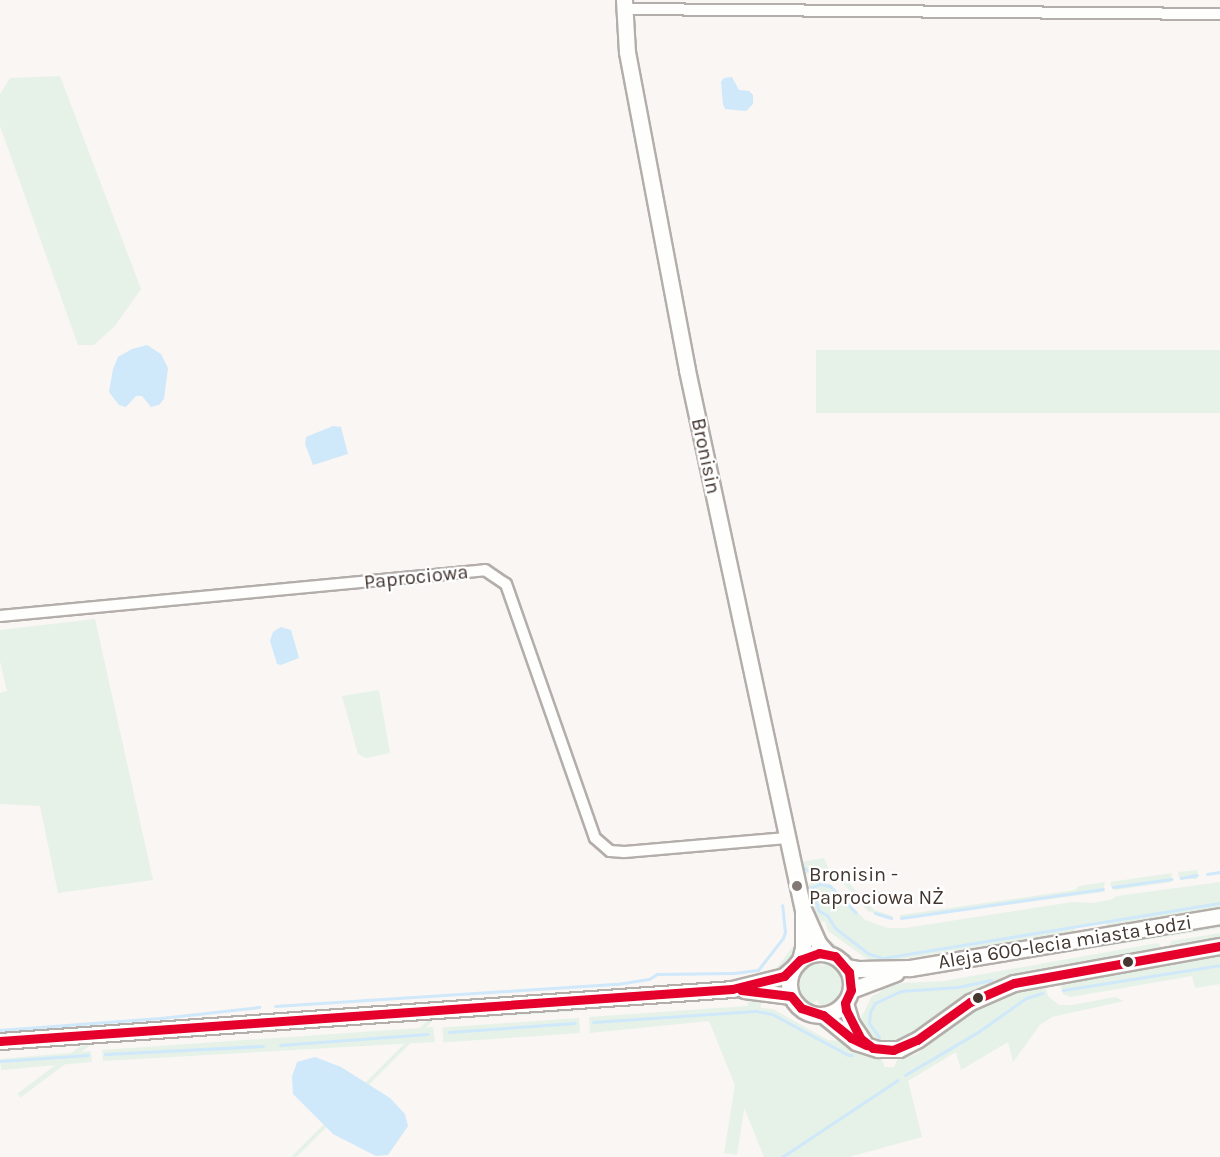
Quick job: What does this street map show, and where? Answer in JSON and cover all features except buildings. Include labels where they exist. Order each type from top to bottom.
[{"type":"street","points":[[624,4],[1220,14]]},
{"type":"street","name":"Bronisin","points":[[624,4],[627,52],[687,370],[803,910],[803,948],[796,964]]},
{"type":"street","name":"Paprociowa","points":[[0,616],[485,570],[506,584],[595,838],[610,851],[624,852],[787,838]]},
{"type":"street","name":"Bronisin","points":[[803,910],[819,944],[826,953]]},
{"type":"street","name":"Aleja 600-lecia miasta Łodzi","points":[[846,967],[910,968],[1220,916]]},
{"type":"street","points":[[796,964],[789,987],[791,996],[801,1008],[823,1015],[851,1038],[883,1050],[904,1047],[970,1002],[1023,980],[1220,946]]},
{"type":"street","points":[[0,1041],[732,989],[784,976],[811,954],[826,953],[835,956],[846,967],[851,981],[848,996],[851,1023],[866,1045]]},
{"type":"street","name":"Aleja 600-lecia miasta Łodzi","points":[[848,996],[910,968]]},
{"type":"street","points":[[732,989],[791,996]]},
{"type":"street","points":[[823,1015],[838,1009],[848,996]]},
{"type":"shaded area","points":[[60,76],[141,289],[115,326],[94,345],[78,345],[0,126],[0,94],[10,78]]},
{"type":"shaded area","points":[[816,350],[1220,350],[1220,413],[816,413]]},
{"type":"shaded area","points":[[95,619],[153,880],[58,893],[40,806],[0,804],[0,693],[7,691],[0,661],[0,630]]},
{"type":"shaded area","points":[[379,690],[390,753],[366,758],[358,754],[342,696]]},
{"type":"shaded area","points":[[824,858],[829,870],[848,882],[874,910],[892,916],[892,920],[868,911],[841,881],[818,872],[805,874],[799,871],[796,863]]},
{"type":"shaded area","points":[[1198,870],[1197,879],[1179,879],[1178,872]]},
{"type":"shaded area","points":[[1172,873],[1171,882],[1115,890],[1111,887],[1110,882]]},
{"type":"shaded area","points":[[812,881],[830,884],[865,920],[888,928],[905,928],[1073,902],[1092,903],[1110,900],[1117,896],[1220,882],[1220,909],[1107,927],[1106,923],[1075,927],[1075,932],[883,962],[870,961],[828,931],[825,921],[822,922],[815,915],[809,902],[806,887]]},
{"type":"shaded area","points":[[1105,882],[1103,892],[900,919],[900,915],[1075,890],[1079,886]]},
{"type":"shaded area","points":[[1220,924],[1220,928],[996,964],[1007,960]]},
{"type":"shaded area","points":[[1220,933],[1220,941],[1169,950],[1171,941]]},
{"type":"shaded area","points":[[823,935],[860,963],[849,961],[828,946]]},
{"type":"shaded area","points":[[797,941],[794,955],[784,968],[773,973]]},
{"type":"shaded area","points":[[1158,943],[1162,948],[1024,974],[900,1041],[884,1043],[871,1039],[859,1022],[872,996],[881,992],[880,989],[902,983],[944,981]]},
{"type":"shaded area","points":[[1220,954],[1220,984],[1195,988],[1192,976],[1071,997],[1063,994],[1059,982]]},
{"type":"shaded area","points":[[817,959],[822,966],[828,961],[834,964],[843,980],[838,997],[830,1004],[821,1007],[817,1000],[811,1005],[805,1002],[796,986],[800,970],[805,964]]},
{"type":"shaded area","points":[[1045,985],[1048,996],[1059,1005],[1072,1005],[1115,997],[1124,1001],[1052,1017],[1040,1025],[1013,1062],[1008,1042],[961,1070],[956,1052],[908,1081],[922,1137],[849,1157],[764,1157],[709,1021],[590,1033],[589,1017],[761,1005],[761,1008],[773,1009],[828,1040],[842,1041],[858,1053],[882,1060],[885,1067],[894,1067],[897,1060],[916,1054],[984,1004],[1007,994]]},
{"type":"shaded area","points":[[749,996],[762,998],[737,1155],[724,1153]]},
{"type":"shaded area","points":[[774,1000],[785,1001],[798,1014],[825,1022],[832,1030],[826,1031]]},
{"type":"shaded area","points":[[576,1008],[579,1011],[442,1020],[445,1017]]},
{"type":"shaded area","points":[[430,1018],[433,1021],[297,1157],[291,1157]]},
{"type":"shaded area","points":[[579,1018],[580,1033],[443,1043],[442,1028]]},
{"type":"shaded area","points":[[433,1027],[435,1042],[103,1061],[102,1050]]},
{"type":"shaded area","points":[[86,1042],[89,1046],[20,1098],[17,1094]]},
{"type":"shaded area","points":[[91,1051],[92,1062],[1,1070],[0,1059]]},
{"type":"water","points":[[732,77],[739,90],[749,91],[753,95],[753,104],[746,111],[725,109],[721,82],[724,78]]},
{"type":"water","points":[[147,345],[161,354],[168,368],[164,399],[159,405],[151,407],[142,396],[136,396],[126,407],[119,405],[109,392],[113,369],[118,357],[132,349]]},
{"type":"water","points":[[333,426],[341,427],[348,454],[313,465],[305,444],[306,437]]},
{"type":"water","points":[[281,627],[291,630],[299,658],[281,665],[277,664],[270,641],[273,632]]},
{"type":"water","points":[[315,1057],[341,1067],[390,1098],[405,1114],[408,1126],[388,1155],[376,1156],[333,1134],[293,1094],[292,1077],[297,1062]]},
{"type":"waterway","points":[[799,864],[807,870]]},
{"type":"waterway","points":[[1207,874],[1220,872]]},
{"type":"waterway","points":[[1181,878],[1197,875]]},
{"type":"waterway","points":[[1113,887],[1171,879]]},
{"type":"waterway","points":[[811,888],[820,884],[830,886],[856,913]]},
{"type":"waterway","points":[[811,887],[819,911],[827,915],[835,928],[869,954],[883,958],[1220,903]]},
{"type":"waterway","points":[[901,918],[1103,889]]},
{"type":"waterway","points":[[275,1006],[617,984],[649,979],[657,974],[734,973],[758,970],[783,938],[785,932],[782,905]]},
{"type":"waterway","points":[[875,913],[891,918]]},
{"type":"waterway","points":[[1063,990],[1220,965]]},
{"type":"waterway","points":[[879,1037],[869,1023],[870,1012],[875,1003],[901,991],[958,987],[991,980]]},
{"type":"waterway","points":[[905,1075],[978,1032],[1026,998],[1042,993]]},
{"type":"waterway","points":[[0,1030],[161,1018],[259,1007]]},
{"type":"waterway","points":[[593,1022],[756,1011],[772,1014],[848,1055],[852,1055]]},
{"type":"waterway","points":[[449,1032],[575,1023]]},
{"type":"waterway","points":[[280,1045],[428,1034]]},
{"type":"waterway","points":[[105,1054],[263,1046]]},
{"type":"waterway","points":[[0,1061],[88,1055]]},
{"type":"waterway","points":[[782,1157],[898,1080]]},
{"type":"transit line","points":[[0,1041],[732,989],[784,976],[800,960],[819,953],[835,956],[849,972],[851,990],[845,1003],[846,1010],[860,1038],[873,1048],[893,1050],[917,1040],[970,1002],[1014,983],[1220,946]]},
{"type":"transit line","points":[[741,990],[791,996],[801,1008],[823,1015],[851,1038],[866,1045]]},
{"type":"place","name":"Bronisin - Paprociowa NŻ","points":[[797,886]]}]
